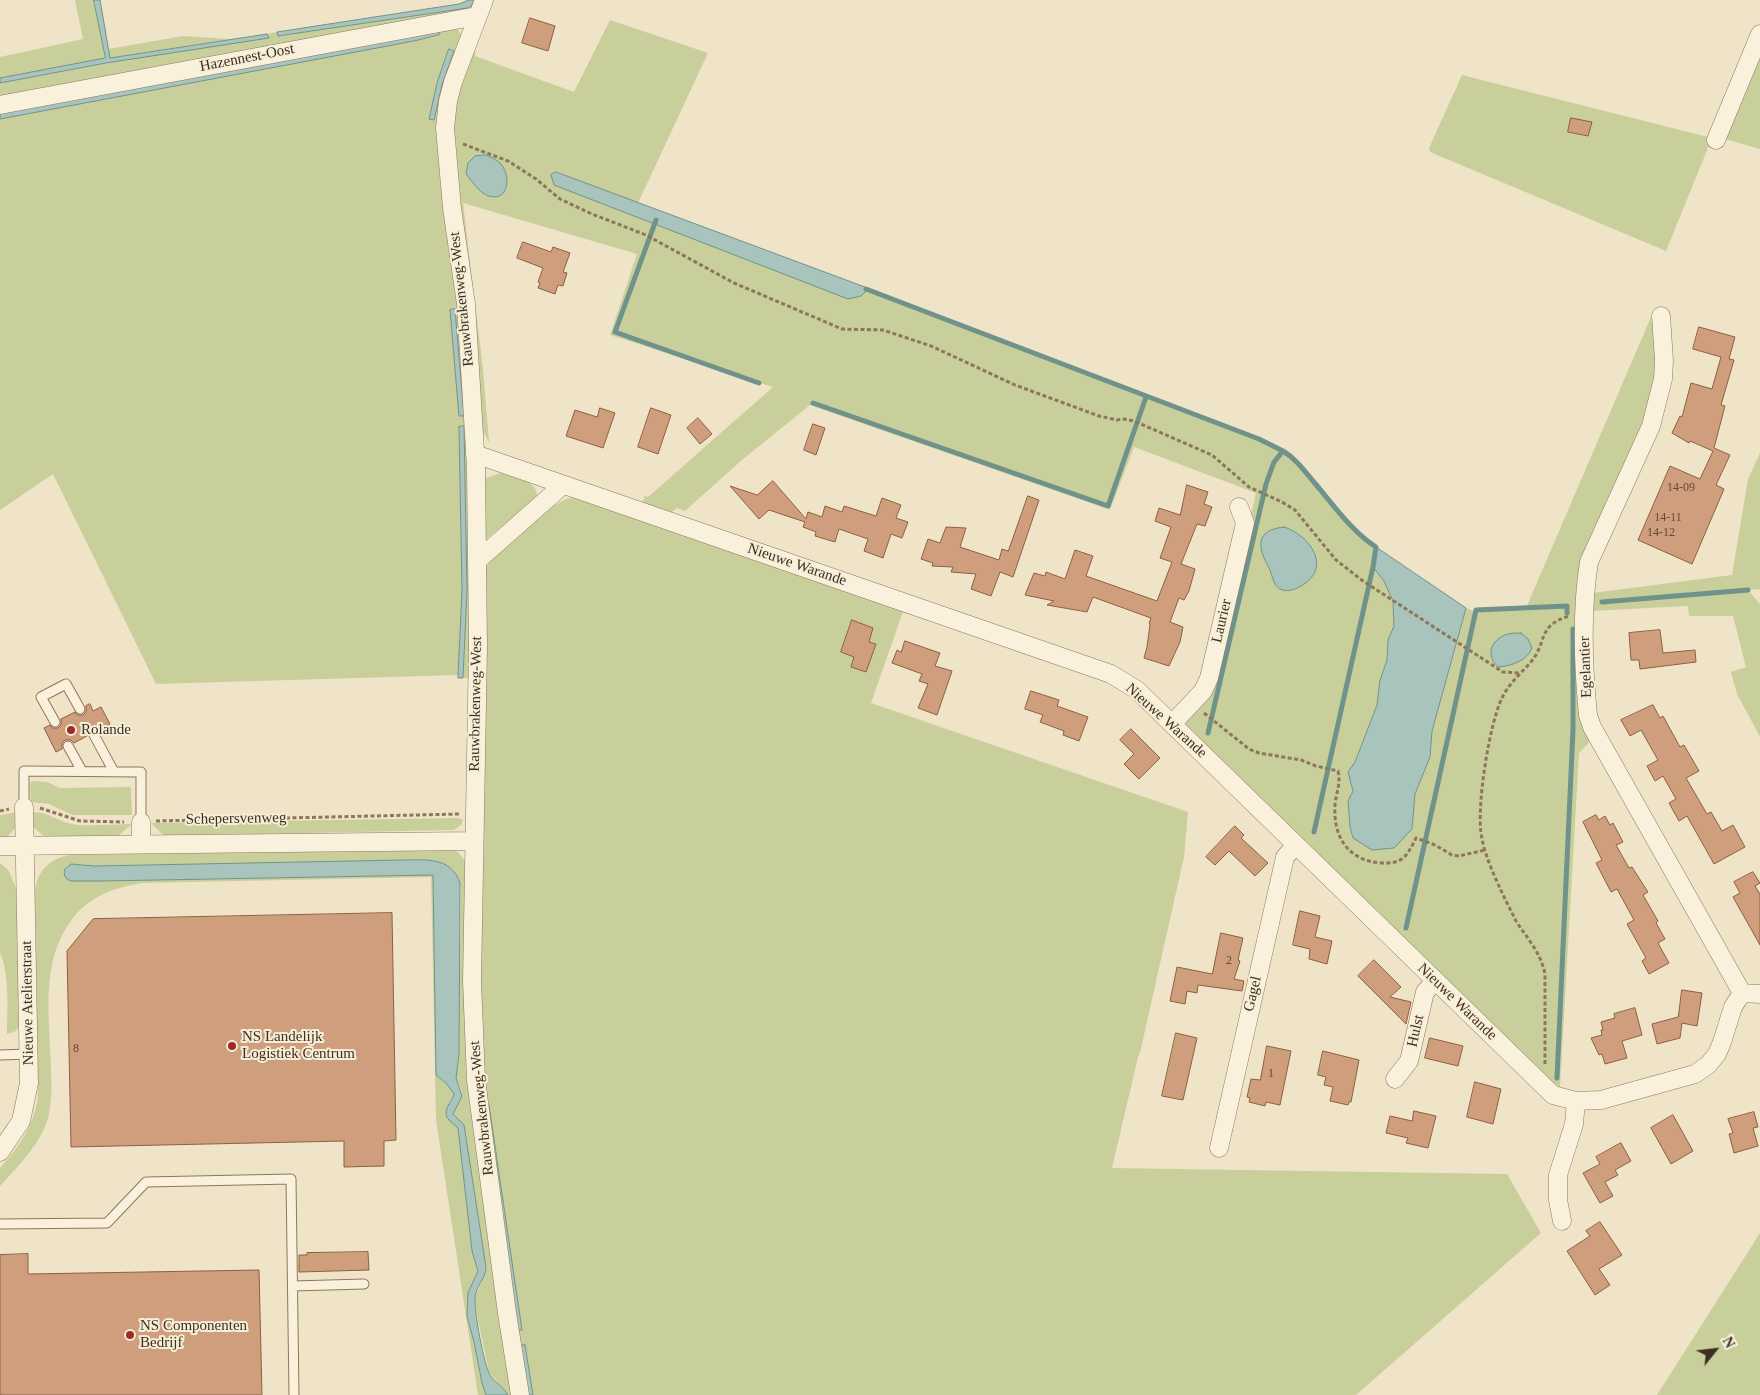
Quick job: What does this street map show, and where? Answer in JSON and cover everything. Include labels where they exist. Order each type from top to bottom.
[{"type":"street","name":"Hazennest-Oost","points":[[0,104],[481,8]]},
{"type":"street","name":"Rauwbrakenweg-West","points":[[481,8],[453,82],[448,102],[446,138],[452,208],[466,304],[475,454],[478,647],[472,981],[476,1080],[507,1313],[520,1395]]},
{"type":"street","points":[[1716,140],[1760,34]]},
{"type":"street","name":"Egelantier","points":[[1662,316],[1663,379],[1651,426],[1589,562],[1585,586],[1584,614],[1587,703],[1592,727],[1742,993]]},
{"type":"street","name":"Nieuwe Warande","points":[[475,454],[1111,674],[1137,690],[1553,1094],[1576,1101],[1601,1100],[1694,1074],[1708,1065],[1717,1054],[1733,1007],[1742,993]]},
{"type":"street","points":[[476,561],[563,485]]},
{"type":"street","name":"Laurier","points":[[1172,724],[1203,691],[1209,678],[1245,524],[1239,507]]},
{"type":"street","name":"Nieuwe Atelierstraat","points":[[0,1152],[22,1121],[29,1083],[24,807]]},
{"type":"street","points":[[141,822],[141,844]]},
{"type":"street","name":"Schepersvenweg","points":[[0,846],[474,841]]},
{"type":"street","name":"Gagel","points":[[1219,1148],[1285,857],[1296,845]]},
{"type":"street","name":"Hulst","points":[[1395,1079],[1409,1061],[1425,992],[1435,981]]},
{"type":"street","points":[[1742,993],[1760,994]]},
{"type":"street","points":[[1562,1221],[1558,1200],[1558,1175],[1574,1124],[1576,1101]]},
{"type":"lane","points":[[55,722],[41,697],[66,684],[80,710]]},
{"type":"lane","points":[[92,733],[114,772]]},
{"type":"lane","points":[[68,746],[82,772]]},
{"type":"lane","points":[[24,807],[24,771],[141,772],[141,822]]},
{"type":"lane","points":[[0,1055],[28,1054]]},
{"type":"lane","points":[[0,1224],[107,1223],[146,1182],[291,1179],[294,1395]]},
{"type":"lane","points":[[292,1286],[364,1284]]},
{"type":"path","points":[[446,138],[508,161],[536,179],[560,199],[646,235],[734,283],[842,329],[883,330],[931,346],[1015,385],[1098,416],[1117,420],[1125,419],[1144,424],[1212,455],[1249,487],[1269,494],[1295,510],[1336,560],[1363,581],[1503,672],[1519,673]]},
{"type":"path","points":[[1537,1080],[1545,1065],[1544,965],[1541,957],[1515,919],[1485,850],[1479,820],[1488,746],[1502,698],[1519,673],[1535,656],[1547,628],[1567,616],[1584,614]]},
{"type":"path","points":[[1207,715],[1242,745],[1254,751],[1300,760],[1338,771],[1340,782],[1335,804],[1336,823],[1341,841],[1355,855],[1374,862],[1394,863],[1408,855],[1416,838],[1459,856],[1485,850]]},
{"type":"path","name":"Schepersvenweg","points":[[0,811],[24,807],[44,809],[80,821],[141,822],[475,814]]},
{"type":"green space","points":[[75,0],[94,0],[105,58],[0,78],[0,57],[83,39]]},
{"type":"green space","points":[[475,0],[479,0],[473,9],[0,100],[0,83],[277,32],[279,36],[467,8]]},
{"type":"green space","points":[[610,20],[708,53],[638,203],[556,172],[861,296],[866,291],[1269,443],[1288,452],[1296,459],[1365,540],[1376,547],[1373,567],[1384,581],[1393,601],[1394,626],[1388,640],[1387,660],[1380,680],[1377,705],[1355,762],[1349,772],[1353,791],[1348,801],[1353,838],[1412,829],[1415,794],[1430,757],[1432,731],[1466,608],[1476,612],[1526,608],[1651,317],[1658,348],[1658,371],[1645,419],[1585,557],[1591,740],[1579,753],[1560,1087],[1547,1079],[1185,725],[1186,717],[1212,685],[1256,493],[1134,447],[1110,510],[810,405],[742,460],[685,511],[677,508],[669,514],[642,504],[645,496],[648,497],[773,387],[610,335],[637,254],[463,203],[483,369],[488,441],[478,421],[450,125],[466,58],[476,52],[475,56],[574,92]]},
{"type":"green space","points":[[457,28],[462,36],[449,77],[464,344],[472,678],[463,678],[467,591],[464,426],[459,427],[462,591],[458,675],[156,684],[53,474],[0,510],[0,119],[414,41],[439,36],[439,32],[0,114],[0,109]],"holes":[[[449,49],[454,51],[442,85],[434,119],[429,118],[437,83]],[[455,309],[463,416],[459,415],[450,310]]]},
{"type":"green space","points":[[183,36],[231,39],[110,58],[108,49]]},
{"type":"green space","points":[[1760,55],[1760,149],[1725,139]]},
{"type":"green space","points":[[1462,75],[1712,138],[1666,251],[1430,152],[1429,148]]},
{"type":"green space","points":[[1760,453],[1760,589],[1748,590],[1760,604],[1760,737],[1737,694],[1731,672],[1746,667],[1733,616],[1689,616],[1688,606],[1591,611],[1592,593],[1732,575],[1748,479]]},
{"type":"green space","points":[[500,473],[529,483],[534,487],[537,497],[484,541],[481,480]]},
{"type":"green space","points":[[569,498],[579,499],[904,609],[871,703],[1188,812],[1184,857],[1112,1168],[1507,1174],[1541,1233],[1356,1395],[533,1395],[525,1346],[520,1346],[478,1079],[481,574],[497,554],[521,531],[559,503]],"holes":[[[489,1105],[522,1330],[518,1330]]]},
{"type":"green space","points":[[33,781],[47,782],[60,788],[129,787],[131,788],[132,815],[72,815],[49,804],[31,802],[30,783]]},
{"type":"green space","points":[[17,812],[18,825],[6,838],[0,839],[0,815]]},
{"type":"green space","points":[[31,812],[42,813],[67,823],[79,825],[132,824],[118,836],[45,837],[32,826]]},
{"type":"green space","points":[[458,818],[463,820],[461,825],[454,830],[164,836],[151,823]]},
{"type":"green space","points":[[449,849],[458,852],[466,862],[466,955],[514,1395],[508,1395],[489,1372],[475,1306],[476,1295],[486,1267],[464,1125],[455,1118],[453,1112],[462,1092],[456,1078],[459,1054],[461,888],[453,870],[446,865],[430,860],[94,866],[77,864],[69,866],[64,871],[102,881],[433,875],[436,1075],[446,1083],[454,1094],[446,1112],[449,1119],[458,1128],[472,1251],[478,1271],[468,1293],[467,1316],[486,1395],[478,1395],[436,1120],[431,877],[143,883],[113,890],[87,904],[73,918],[62,935],[51,971],[49,1010],[52,1087],[48,1118],[34,1146],[0,1186],[0,1168],[25,1136],[33,1118],[38,1097],[35,891],[42,871],[51,862],[71,855]]},
{"type":"green space","points":[[0,863],[9,871],[17,890],[19,1026],[16,1031],[7,1034],[7,982],[0,953]]},
{"type":"green space","points":[[1760,1233],[1760,1395],[1657,1395]]},
{"type":"water","points":[[94,0],[100,0],[110,58],[267,34],[269,38],[106,63],[0,83],[0,78],[105,58]]},
{"type":"water","points":[[475,0],[467,8],[278,36],[277,32],[459,4]]},
{"type":"water","points":[[439,31],[439,35],[414,41],[0,119],[0,114]]},
{"type":"water","points":[[449,49],[454,51],[442,85],[434,120],[429,119],[437,83]]},
{"type":"water","points":[[486,155],[500,163],[506,174],[505,191],[496,197],[482,192],[466,174],[468,163],[475,156]]},
{"type":"water","points":[[556,172],[865,287],[866,291],[861,296],[848,299],[554,185],[551,175]]},
{"type":"water","points":[[455,309],[464,416],[459,416],[450,310]]},
{"type":"water","points":[[464,426],[467,591],[463,678],[458,678],[462,591],[459,427]]},
{"type":"water","points":[[1284,527],[1294,531],[1309,544],[1317,562],[1316,570],[1311,579],[1299,587],[1287,591],[1280,589],[1275,584],[1262,554],[1261,547],[1263,536],[1267,532]]},
{"type":"water","points":[[1376,547],[1466,608],[1432,731],[1430,757],[1415,794],[1412,829],[1394,848],[1372,850],[1353,838],[1348,801],[1353,791],[1348,772],[1355,762],[1377,705],[1380,680],[1387,660],[1388,640],[1394,626],[1393,601],[1384,581],[1373,567]]},
{"type":"water","points":[[1521,633],[1528,639],[1532,648],[1530,653],[1518,662],[1498,667],[1494,663],[1491,654],[1493,645],[1505,635]]},
{"type":"water","points":[[428,860],[444,864],[456,874],[460,883],[459,1054],[456,1078],[462,1096],[453,1114],[464,1125],[486,1267],[486,1271],[475,1294],[480,1338],[490,1375],[508,1395],[486,1395],[467,1316],[468,1293],[478,1271],[472,1251],[458,1128],[449,1120],[446,1113],[454,1094],[446,1083],[436,1075],[433,875],[71,881],[66,878],[64,873],[65,869],[71,864],[94,866]]},
{"type":"water","points":[[486,1105],[489,1105],[522,1330],[518,1330]]},
{"type":"water","points":[[525,1345],[533,1395],[526,1395],[519,1346]]},
{"type":"building","points":[[530,18],[555,26],[548,51],[522,43]]},
{"type":"building","points":[[1571,118],[1592,122],[1588,136],[1568,132]]},
{"type":"building","points":[[523,242],[551,252],[553,247],[570,253],[563,272],[567,273],[563,286],[558,285],[555,294],[538,288],[543,268],[517,258]]},
{"type":"building","points":[[1699,327],[1735,337],[1729,359],[1734,360],[1721,405],[1725,406],[1714,448],[1730,455],[1716,485],[1724,489],[1692,564],[1638,540],[1670,466],[1700,479],[1713,451],[1690,441],[1689,443],[1672,433],[1680,416],[1682,417],[1691,383],[1712,389],[1721,357],[1693,349]]},
{"type":"building","points":[[600,408],[615,413],[603,448],[566,436],[575,410],[597,417]]},
{"type":"building","points":[[651,408],[671,415],[658,454],[638,447]]},
{"type":"building","points":[[698,418],[712,434],[700,444],[687,428]]},
{"type":"building","points":[[813,424],[825,428],[816,455],[804,450]]},
{"type":"building","points":[[773,481],[806,519],[808,512],[822,517],[825,506],[842,512],[844,506],[876,516],[882,498],[901,505],[896,518],[908,522],[902,538],[891,534],[883,558],[864,551],[868,539],[839,529],[835,542],[815,536],[816,532],[803,527],[805,522],[769,510],[759,519],[730,486],[757,495]]},
{"type":"building","points":[[1187,485],[1208,492],[1204,504],[1212,507],[1205,526],[1197,524],[1181,564],[1195,569],[1189,591],[1184,600],[1179,598],[1170,622],[1183,627],[1180,642],[1169,666],[1144,658],[1151,618],[1093,597],[1087,612],[1047,605],[1054,601],[1025,595],[1034,573],[1045,576],[1046,572],[1065,579],[1075,550],[1093,556],[1086,576],[1157,601],[1172,562],[1160,558],[1171,527],[1155,521],[1159,508],[1180,515]]},
{"type":"building","points":[[1028,496],[1039,500],[1013,577],[1000,572],[991,596],[971,589],[976,574],[951,572],[953,567],[932,566],[933,563],[921,559],[928,539],[940,543],[946,527],[966,528],[960,547],[999,560],[1002,549],[1008,551]]},
{"type":"building","points":[[852,620],[873,628],[869,642],[876,644],[866,672],[851,667],[854,657],[841,652]]},
{"type":"building","points":[[1660,630],[1663,653],[1695,650],[1696,662],[1640,669],[1639,660],[1631,660],[1629,633]]},
{"type":"building","points":[[905,641],[940,653],[935,666],[952,671],[937,715],[918,708],[928,684],[919,681],[922,674],[892,663],[897,650],[901,652]]},
{"type":"building","points":[[1031,691],[1059,700],[1057,706],[1088,717],[1079,741],[1063,735],[1064,731],[1040,722],[1043,715],[1025,709]]},
{"type":"building","name":"Rolande","points":[[90,704],[93,711],[101,707],[110,724],[98,730],[96,727],[90,727],[87,730],[87,736],[74,743],[71,740],[65,740],[62,743],[62,749],[56,752],[44,728],[50,725],[52,728],[58,728],[61,725],[61,719],[75,712],[77,715],[83,715],[86,712],[86,706]]},
{"type":"building","points":[[1653,705],[1660,718],[1663,716],[1680,747],[1684,745],[1699,771],[1686,778],[1707,814],[1711,812],[1722,831],[1733,825],[1745,847],[1714,864],[1687,816],[1679,821],[1669,803],[1676,799],[1663,776],[1655,781],[1647,766],[1658,760],[1641,730],[1630,736],[1621,720]]},
{"type":"building","points":[[1131,729],[1160,758],[1139,779],[1124,764],[1134,754],[1120,740]]},
{"type":"building","points":[[1596,815],[1599,820],[1605,816],[1610,825],[1613,823],[1623,842],[1616,845],[1629,868],[1632,867],[1648,892],[1643,895],[1658,921],[1656,923],[1665,939],[1658,943],[1669,963],[1649,974],[1642,961],[1646,958],[1627,924],[1634,920],[1617,889],[1611,892],[1596,863],[1602,860],[1583,822]]},
{"type":"building","points":[[1235,826],[1244,835],[1241,838],[1268,863],[1255,876],[1229,851],[1215,865],[1206,857]]},
{"type":"building","points":[[1753,872],[1760,883],[1755,886],[1760,894],[1760,945],[1733,897],[1740,893],[1734,882]]},
{"type":"building","points":[[1300,911],[1320,916],[1315,937],[1332,941],[1327,964],[1309,959],[1310,949],[1293,945]]},
{"type":"building","name":"NS Landelijk Logistiek Centrum","points":[[392,913],[396,1140],[384,1141],[384,1166],[344,1167],[344,1141],[71,1147],[67,951],[93,919]]},
{"type":"building","points":[[1221,933],[1243,938],[1238,960],[1240,961],[1234,979],[1244,981],[1242,991],[1198,985],[1197,993],[1187,991],[1185,1004],[1170,1001],[1177,967],[1212,974]]},
{"type":"building","points":[[1374,960],[1401,987],[1390,997],[1411,1002],[1406,1024],[1358,976]]},
{"type":"building","points":[[1682,990],[1702,993],[1697,1026],[1682,1023],[1680,1038],[1657,1044],[1652,1024],[1678,1017]]},
{"type":"building","points":[[1635,1008],[1642,1035],[1622,1041],[1627,1058],[1605,1064],[1602,1054],[1599,1055],[1591,1038],[1602,1035],[1601,1022],[1615,1018],[1614,1014]]},
{"type":"building","points":[[1176,1033],[1197,1038],[1183,1100],[1162,1096]]},
{"type":"building","points":[[1430,1038],[1463,1046],[1458,1066],[1425,1058]]},
{"type":"building","points":[[1267,1046],[1291,1051],[1280,1105],[1266,1102],[1265,1106],[1249,1102],[1250,1098],[1247,1097],[1251,1079],[1260,1080]]},
{"type":"building","points":[[1323,1051],[1359,1060],[1351,1102],[1348,1105],[1330,1101],[1333,1087],[1324,1085],[1326,1077],[1318,1075]]},
{"type":"building","points":[[1475,1082],[1501,1089],[1493,1124],[1467,1117]]},
{"type":"building","points":[[1414,1111],[1436,1116],[1428,1148],[1406,1143],[1408,1138],[1386,1133],[1390,1116],[1412,1121]]},
{"type":"building","points":[[1754,1112],[1758,1127],[1753,1128],[1758,1146],[1734,1153],[1729,1134],[1733,1133],[1728,1119]]},
{"type":"building","points":[[1673,1115],[1693,1151],[1671,1164],[1651,1128]]},
{"type":"building","points":[[1621,1143],[1631,1161],[1615,1170],[1618,1175],[1605,1182],[1613,1196],[1600,1203],[1583,1173],[1600,1164],[1596,1157]]},
{"type":"building","points":[[1600,1222],[1622,1255],[1599,1269],[1610,1285],[1595,1295],[1567,1251],[1590,1236],[1586,1231]]},
{"type":"building","points":[[368,1252],[369,1270],[299,1272],[299,1255],[307,1255],[307,1253]]},
{"type":"building","name":"NS Componenten Bedrijf","points":[[28,1254],[28,1274],[259,1270],[262,1395],[0,1395],[0,1255]]},
{"type":"waterway","points":[[656,220],[615,332],[759,383]]},
{"type":"waterway","points":[[866,289],[1259,439],[1283,451]]},
{"type":"waterway","points":[[813,403],[1108,506],[1146,397]]},
{"type":"waterway","points":[[1208,733],[1266,484],[1274,462],[1283,451],[1299,464],[1351,525],[1376,547],[1314,832]]},
{"type":"waterway","points":[[1602,602],[1748,590]]},
{"type":"waterway","points":[[1406,928],[1476,610],[1567,606],[1567,613]]},
{"type":"waterway","points":[[1557,1078],[1573,730],[1573,629]]},
{"type":"place","name":"Rolande","points":[[71,730]]},
{"type":"place","name":"NS Landelijk Logistiek Centrum","points":[[232,1046]]},
{"type":"place","name":"NS Componenten Bedrijf","points":[[130,1335]]}]
